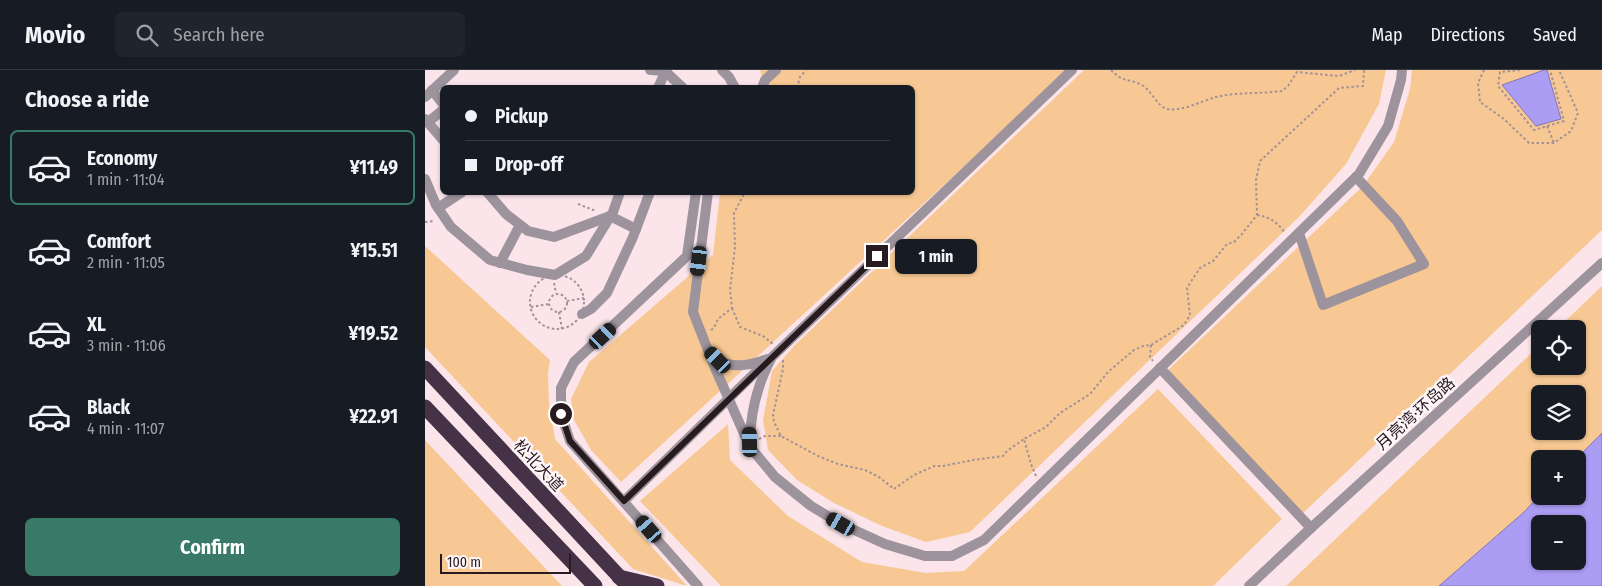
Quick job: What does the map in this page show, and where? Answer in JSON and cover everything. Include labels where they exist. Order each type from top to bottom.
[{"type":"highway","name":"松北大道","points":[[425,368],[624,581]]},
{"type":"highway","points":[[425,407],[595,586]]},
{"type":"highway","points":[[624,581],[657,586]]},
{"type":"street","points":[[440,102],[428,93],[454,70]]},
{"type":"street","points":[[650,70],[666,71],[680,85]]},
{"type":"street","points":[[722,70],[733,85]]},
{"type":"street","points":[[763,85],[765,80],[776,70]]},
{"type":"street","points":[[624,501],[1071,70]]},
{"type":"street","points":[[709,195],[693,312],[729,400],[750,445],[775,477],[811,506],[841,524],[885,544],[925,556],[952,556],[984,540],[1356,176],[1388,126],[1402,70]]},
{"type":"street","points":[[659,85],[666,71]]},
{"type":"street","points":[[425,137],[429,123],[440,113]]},
{"type":"street","points":[[429,123],[440,136]]},
{"type":"street","points":[[1299,233],[1323,305],[1424,264],[1397,221],[1356,176]]},
{"type":"street","points":[[425,179],[438,208],[451,227],[489,260],[555,275],[586,256],[610,216],[619,195]]},
{"type":"street","points":[[438,208],[457,195]]},
{"type":"street","points":[[490,195],[506,214],[528,231],[554,237],[610,216],[636,229]]},
{"type":"street","points":[[582,314],[591,309],[607,293],[636,229],[649,195]]},
{"type":"street","points":[[696,195],[687,256],[575,362],[561,388],[561,414],[570,441],[698,586]]},
{"type":"street","points":[[500,263],[520,225]]},
{"type":"street","name":"月亮湾·环岛路","points":[[1249,586],[1602,263]]},
{"type":"street","points":[[707,348],[718,360],[729,364],[756,363],[776,353]]},
{"type":"street","points":[[750,445],[750,421],[763,372],[776,353]]},
{"type":"street","points":[[1160,368],[1311,528]]},
{"type":"path","points":[[798,85],[800,77],[806,70]]},
{"type":"path","points":[[1111,70],[1120,79],[1142,85],[1165,109],[1195,105],[1230,94],[1282,91],[1288,86],[1297,72],[1339,76],[1355,70]]},
{"type":"path","points":[[750,445],[765,436],[781,436],[818,456],[879,476],[894,489],[914,475],[934,466],[1003,456],[1024,439],[1046,427],[1061,413],[1091,394],[1108,372],[1134,350],[1151,345],[1184,325],[1189,315],[1187,288],[1189,283],[1200,268],[1213,261],[1227,244],[1234,242],[1242,234],[1257,215],[1255,180],[1260,161],[1339,88],[1363,86],[1364,70]]},
{"type":"path","points":[[1484,70],[1478,82],[1480,102],[1504,119],[1529,143],[1554,143],[1571,131],[1578,113],[1559,70]]},
{"type":"path","points":[[1520,70],[1500,72],[1498,86],[1534,130],[1564,122],[1549,70]]},
{"type":"path","points":[[1547,126],[1554,143]]},
{"type":"path","points":[[743,195],[734,213],[735,247],[730,290],[732,308],[740,327],[763,336],[776,353],[783,356],[783,370],[773,415],[774,422],[781,436]]},
{"type":"path","points":[[578,204],[610,216]]},
{"type":"path","points":[[1257,215],[1276,221],[1291,241]]},
{"type":"path","points":[[548,276],[566,276],[574,280],[580,287],[584,298],[585,305],[582,314],[576,322],[562,329],[551,329],[543,325],[536,320],[530,307],[534,287],[548,276]]},
{"type":"path","points":[[556,294],[563,295],[567,301],[565,308],[559,312],[553,310],[549,304],[551,297],[556,294]]},
{"type":"path","points":[[567,301],[584,298]]},
{"type":"path","points":[[530,307],[549,304]]},
{"type":"path","points":[[702,335],[714,328],[718,319],[732,308]]},
{"type":"path","points":[[559,312],[562,329]]},
{"type":"path","points":[[1151,345],[1150,357],[1160,368]]},
{"type":"path","points":[[1024,439],[1031,464],[1041,484]]},
{"type":"shaded area","points":[[760,70],[1069,70],[621,482],[591,450],[574,420],[571,399],[589,362],[713,255],[720,195],[915,195],[915,85],[764,85]]},
{"type":"shaded area","points":[[1084,70],[1386,70],[1379,104],[1346,164],[1299,217],[970,532],[926,542],[882,526],[834,503],[797,480],[768,450],[763,420],[772,371],[795,345]]},
{"type":"shaded area","points":[[1412,70],[1602,70],[1602,230],[1303,513],[1168,370],[1363,186],[1394,142],[1410,89]]},
{"type":"shaded area","points":[[1547,70],[1561,119],[1536,126],[1502,85]]},
{"type":"shaded area","points":[[425,246],[550,360],[548,373],[549,404],[555,439],[687,586],[633,569],[425,347]]},
{"type":"shaded area","points":[[1602,286],[1602,433],[1585,450],[1531,450],[1531,505],[1523,513],[1439,586],[1286,586],[1531,354],[1531,375],[1586,375],[1586,320],[1566,320]]},
{"type":"shaded area","points":[[1158,389],[1282,519],[1213,586],[721,586],[640,501],[728,424],[730,460],[788,516],[862,562],[926,573],[964,571]]},
{"type":"shaded area","points":[[1602,433],[1602,586],[1439,586],[1531,505],[1586,505],[1585,450]]},
{"type":"shaded area","points":[[425,440],[562,586],[425,586]]},
{"type":"route","points":[[561,414],[570,441],[624,501],[877,256]]}]
